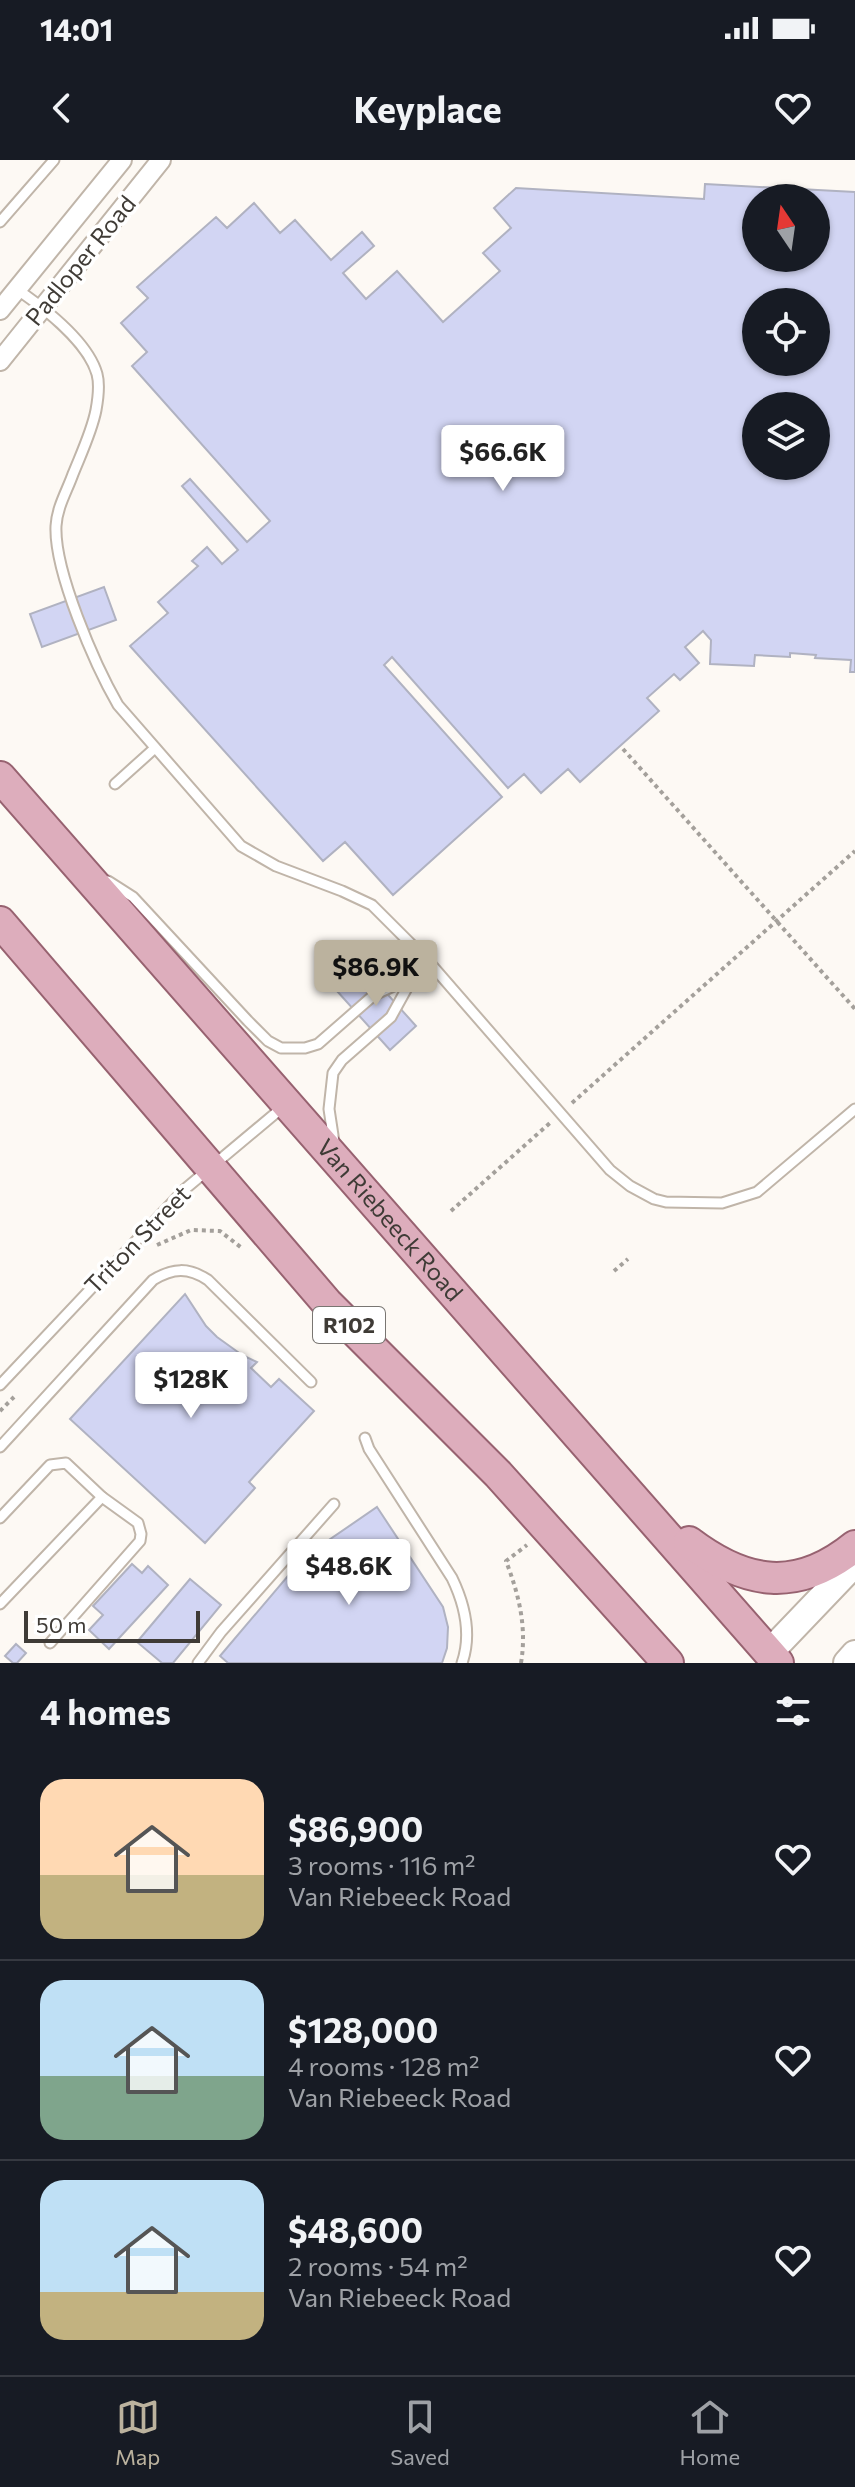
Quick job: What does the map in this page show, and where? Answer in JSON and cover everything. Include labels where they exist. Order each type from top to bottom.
[{"type":"main road","name":"Van Riebeeck Road","points":[[0,777],[636,1503],[732,1608],[769,1660]]},
{"type":"main road","name":"R102","points":[[0,922],[327,1303],[498,1474],[668,1663]]},
{"type":"main road","points":[[636,1503],[716,1562],[751,1575],[796,1576],[816,1572],[836,1562],[855,1546]]},
{"type":"main road","points":[[769,1660],[855,1563]]},
{"type":"main road","points":[[847,1663],[855,1654]]},
{"type":"street","name":"Padloper Road","points":[[0,310],[122,160]]},
{"type":"street","name":"Padloper Road","points":[[0,361],[161,160]]},
{"type":"lane","points":[[0,222],[54,160]]},
{"type":"lane","points":[[18,290],[61,324],[92,363],[98,385],[96,414],[59,509],[56,526],[58,548],[70,595],[106,684],[118,705],[241,846],[276,866],[372,905],[429,962],[610,1170],[630,1186],[666,1202],[722,1203],[757,1192],[855,1109]]},
{"type":"lane","points":[[115,784],[155,748]]},
{"type":"lane","points":[[70,857],[133,897],[248,1021],[268,1041],[281,1048],[305,1048],[318,1044],[374,995],[413,977],[391,1017],[342,1060],[333,1073],[329,1099],[330,1124],[340,1165]]},
{"type":"lane","name":"Triton Street","points":[[0,1385],[185,1189],[286,1105]]},
{"type":"lane","points":[[0,1447],[153,1280],[166,1272],[195,1272],[208,1280],[311,1382]]},
{"type":"lane","points":[[365,1438],[460,1595],[467,1624],[462,1663]]},
{"type":"lane","points":[[0,1518],[55,1463],[66,1463],[102,1497],[138,1523],[140,1541],[50,1643]]},
{"type":"lane","points":[[0,1604],[102,1497]]},
{"type":"lane","points":[[198,1663],[221,1632],[334,1504]]},
{"type":"path","points":[[623,749],[855,1009]]},
{"type":"path","points":[[451,1211],[855,851]]},
{"type":"path","points":[[149,1253],[160,1242],[191,1230],[220,1231],[244,1250]]},
{"type":"path","points":[[614,1271],[628,1259]]},
{"type":"path","points":[[0,1411],[19,1392]]},
{"type":"path","points":[[521,1663],[524,1624],[506,1561],[527,1545],[536,1555]]},
{"type":"building","points":[[705,184],[742,186],[742,272],[830,272],[830,191],[855,192],[855,672],[850,672],[851,660],[790,653],[790,657],[755,655],[754,666],[710,664],[711,640],[703,631],[685,647],[699,663],[680,680],[674,674],[647,698],[659,711],[580,782],[568,769],[541,793],[524,774],[508,788],[392,657],[384,665],[502,797],[393,895],[345,842],[323,861],[130,646],[168,613],[158,602],[198,566],[192,561],[207,547],[222,564],[238,550],[182,486],[190,479],[247,542],[270,521],[132,366],[147,352],[121,323],[148,298],[137,287],[216,217],[227,228],[254,203],[280,233],[295,220],[331,260],[362,232],[374,246],[343,273],[366,299],[397,271],[443,322],[500,271],[483,253],[511,228],[494,208],[516,188],[704,199]]},
{"type":"building","points":[[104,587],[116,620],[42,647],[30,614]]},
{"type":"building","points":[[363,967],[416,1026],[390,1050],[337,991]]},
{"type":"building","points":[[185,1294],[217,1337],[257,1362],[251,1368],[271,1387],[279,1379],[314,1411],[249,1482],[255,1488],[205,1543],[70,1419]]},
{"type":"building","points":[[377,1507],[443,1607],[448,1627],[447,1648],[442,1663],[228,1663],[220,1656],[304,1557]]},
{"type":"building","points":[[132,1564],[142,1573],[148,1566],[168,1585],[109,1649],[89,1630],[103,1615],[93,1606]]},
{"type":"building","points":[[190,1579],[221,1605],[173,1663],[162,1663],[137,1642]]},
{"type":"building","points":[[16,1644],[26,1653],[17,1663],[13,1663],[5,1656]]}]
